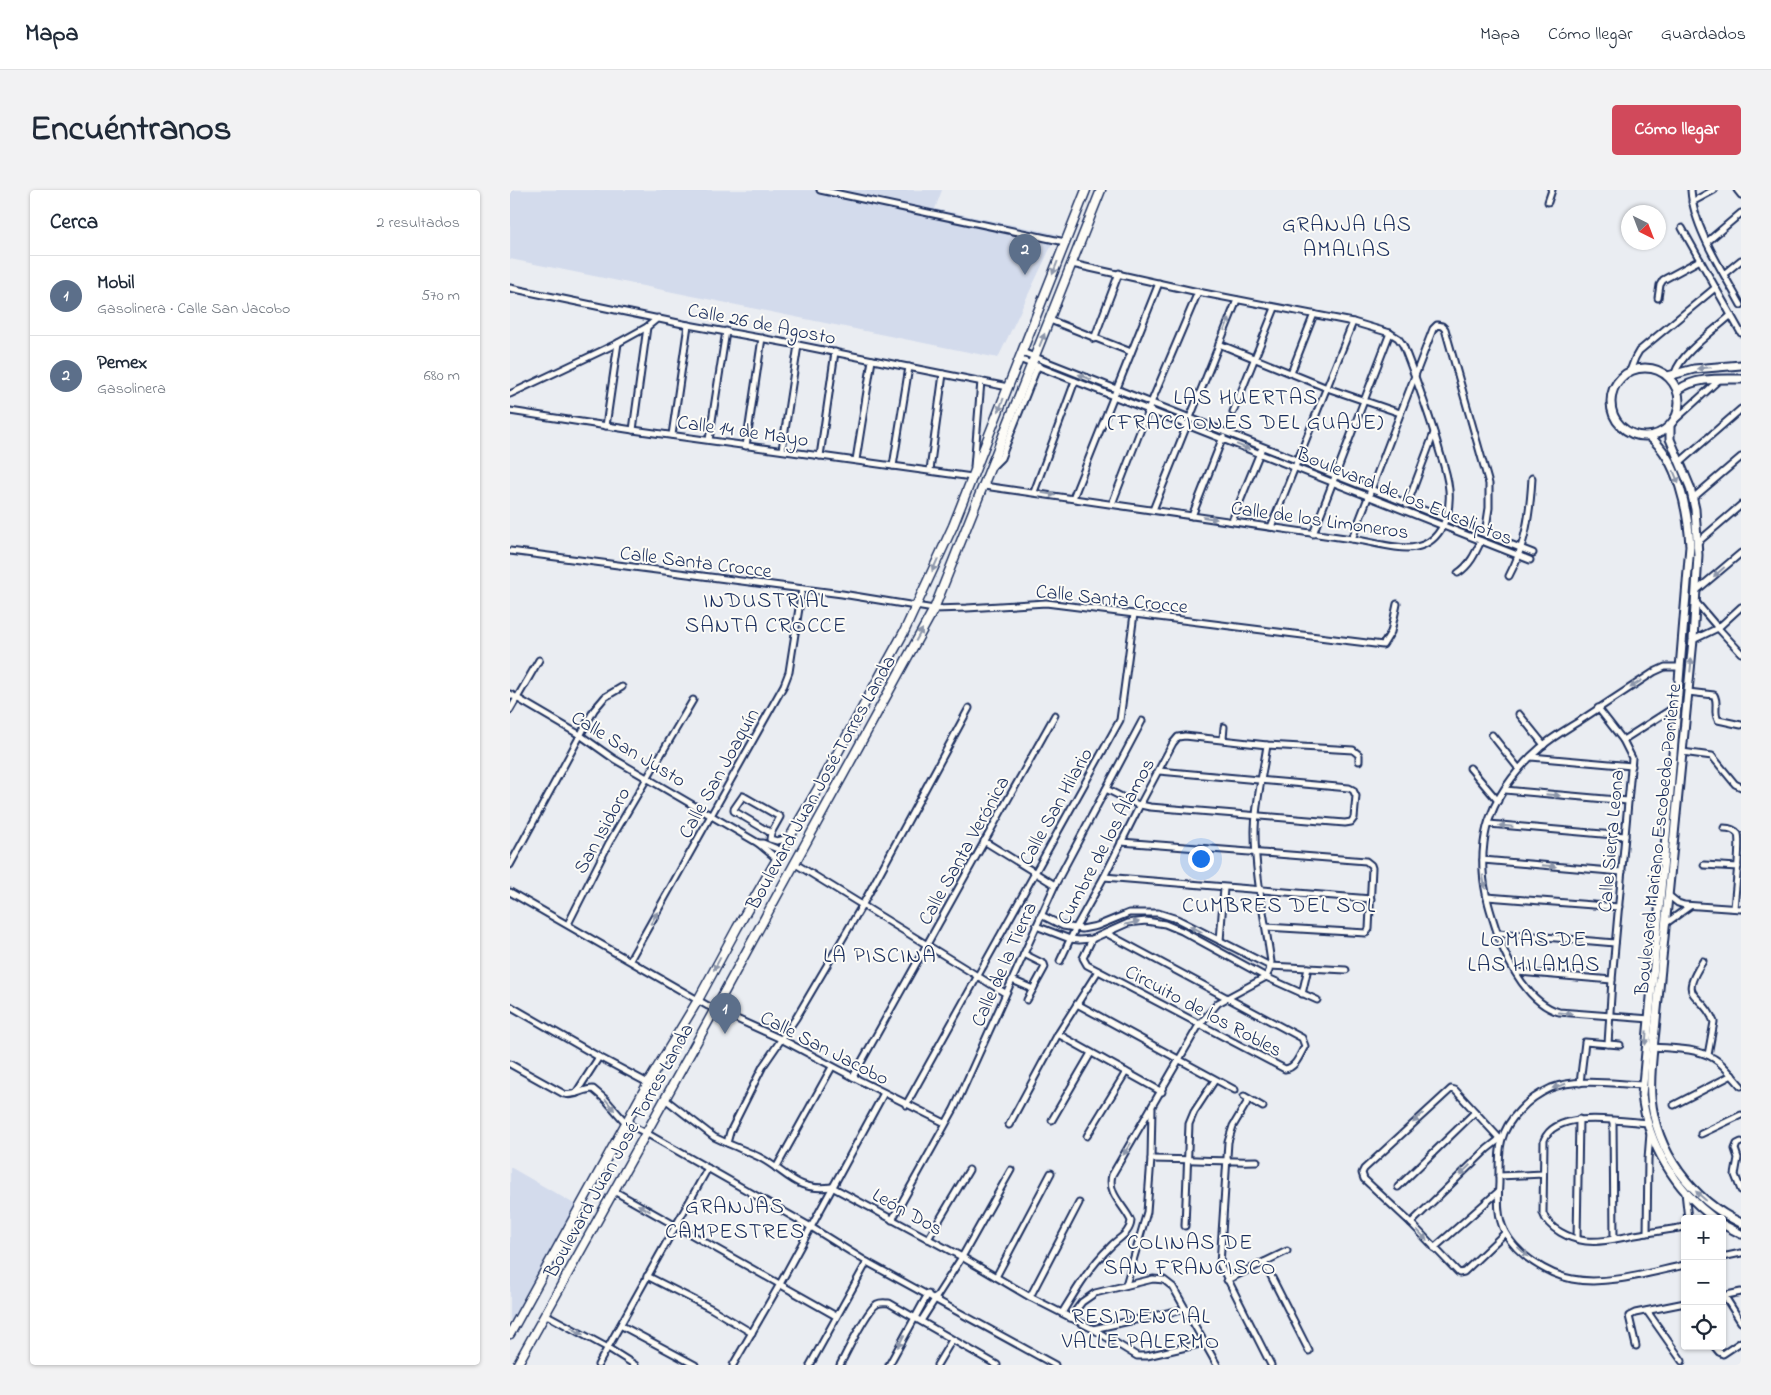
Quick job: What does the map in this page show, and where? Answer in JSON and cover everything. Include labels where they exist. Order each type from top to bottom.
[{"type":"main road","name":"Boulevard Juan José Torres Landa","points":[[510,1334],[648,1083],[698,1000],[737,928],[853,726],[917,605],[953,526],[1086,190]]},
{"type":"main road","name":"Boulevard Juan José Torres Landa","points":[[517,1365],[715,1010],[934,609],[1036,362],[1050,320],[1101,190]]},
{"type":"street","points":[[820,190],[1065,242]]},
{"type":"street","points":[[1548,202],[1552,190]]},
{"type":"street","points":[[1690,190],[1692,202],[1707,242],[1741,304]]},
{"type":"street","points":[[1692,202],[1714,190]]},
{"type":"street","points":[[1736,190],[1741,195]]},
{"type":"street","points":[[1707,242],[1741,213]]},
{"type":"street","points":[[1682,228],[1741,333]]},
{"type":"street","points":[[1658,298],[1660,285],[1663,280],[1700,260]]},
{"type":"street","points":[[1724,274],[1741,260]]},
{"type":"street","points":[[1072,264],[1275,308],[1353,322],[1390,333],[1312,534]]},
{"type":"street","points":[[1094,338],[1119,273]]},
{"type":"street","points":[[1073,498],[1159,283]]},
{"type":"street","name":"Calle 26 de Agosto","points":[[510,288],[688,325],[909,366],[1008,387]]},
{"type":"street","points":[[1630,371],[1639,351],[1716,288]]},
{"type":"street","points":[[1112,504],[1151,403],[1198,292]]},
{"type":"street","points":[[1153,510],[1237,300]]},
{"type":"street","points":[[1233,412],[1275,308]]},
{"type":"street","points":[[1291,373],[1314,314]]},
{"type":"street","points":[[1671,375],[1685,356],[1731,315]]},
{"type":"street","points":[[510,394],[618,343],[647,327],[658,318]]},
{"type":"street","points":[[1050,320],[1131,352]]},
{"type":"street","points":[[1271,527],[1353,322]]},
{"type":"street","points":[[672,435],[688,325]]},
{"type":"street","points":[[1352,538],[1414,374],[1433,328],[1437,325],[1445,329],[1451,357],[1486,472],[1490,494],[1485,534]]},
{"type":"street","points":[[633,430],[647,327]]},
{"type":"street","points":[[709,440],[726,331]]},
{"type":"street","name":"Calle de los Limoneros","points":[[984,486],[1412,548],[1426,544],[1440,532],[1446,519],[1449,488],[1434,432],[1403,345],[1398,338],[1390,333]]},
{"type":"street","points":[[746,446],[762,338]]},
{"type":"street","points":[[606,426],[618,343]]},
{"type":"street","points":[[1219,344],[1364,402],[1400,413]]},
{"type":"street","points":[[782,450],[798,345]]},
{"type":"street","points":[[820,456],[835,352]]},
{"type":"street","name":"Boulevard de los Eucaliptos","points":[[1020,356],[1151,403],[1533,553]]},
{"type":"street","points":[[856,460],[872,360]]},
{"type":"street","name":"Boulevard de los Eucaliptos","points":[[1036,362],[1075,381],[1530,560]]},
{"type":"street","points":[[1720,380],[1661,434],[1640,437],[1631,434],[1616,421],[1612,412],[1612,393],[1616,384],[1630,371],[1650,368],[1671,375],[1694,369],[1741,365]]},
{"type":"street","points":[[893,466],[909,366]]},
{"type":"street","points":[[930,470],[943,374]]},
{"type":"street","points":[[1671,375],[1678,390],[1679,410],[1675,420]]},
{"type":"street","points":[[1678,390],[1687,384],[1741,379]]},
{"type":"street","points":[[973,475],[980,381]]},
{"type":"street","points":[[1034,492],[1075,381]]},
{"type":"street","points":[[1680,462],[1741,409]]},
{"type":"street","name":"Calle 14 de Mayo","points":[[510,411],[746,446],[973,475]]},
{"type":"street","name":"Boulevard Mariano Escobedo Poniente","points":[[1670,427],[1670,439],[1693,498],[1697,520],[1696,592],[1678,804],[1665,924],[1642,1086],[1643,1105],[1647,1123],[1665,1164],[1684,1192],[1710,1215]]},
{"type":"street","points":[[1192,516],[1225,432]]},
{"type":"street","points":[[1407,505],[1434,432]]},
{"type":"street","name":"Boulevard Mariano Escobedo Poniente","points":[[1650,437],[1665,454],[1676,479],[1688,519],[1690,558],[1652,1019],[1654,1047],[1651,1097],[1662,1140],[1674,1165],[1691,1186],[1718,1210],[1741,1224]]},
{"type":"street","points":[[1232,521],[1262,447]]},
{"type":"street","points":[[1693,498],[1741,456]]},
{"type":"street","points":[[1510,576],[1522,549],[1528,519],[1532,478]]},
{"type":"street","points":[[1698,542],[1741,505]]},
{"type":"street","points":[[1458,573],[1466,568],[1473,559],[1481,541]]},
{"type":"street","name":"Calle Santa Crocce","points":[[510,551],[917,605],[934,609],[1046,603],[1384,646],[1391,632],[1397,604]]},
{"type":"street","points":[[1696,592],[1741,553]]},
{"type":"street","name":"Calle San Joaquín","points":[[630,960],[787,679],[802,590]]},
{"type":"street","points":[[1695,600],[1741,652]]},
{"type":"street","points":[[1693,640],[1718,628],[1741,607]]},
{"type":"street","name":"Calle San Hilario","points":[[906,1105],[1120,720],[1134,614]]},
{"type":"street","points":[[510,710],[538,660]]},
{"type":"street","points":[[1652,1019],[1559,1012],[1546,1008],[1535,999],[1508,958],[1498,933],[1487,897],[1483,860],[1490,815],[1519,769],[1531,756],[1598,708],[1660,669],[1671,666],[1680,668]]},
{"type":"street","points":[[510,865],[597,704],[622,687]]},
{"type":"street","points":[[1688,692],[1714,695],[1718,720],[1741,725]]},
{"type":"street","name":"Calle San Justo","points":[[510,694],[758,844],[777,859]]},
{"type":"street","name":"San Isidoro","points":[[568,924],[609,843],[693,700]]},
{"type":"street","points":[[727,1143],[730,1132],[750,1091],[796,1018],[863,904],[969,708]]},
{"type":"street","name":"Calle Sierra Leona","points":[[1598,708],[1632,755],[1608,1044]]},
{"type":"street","points":[[1623,740],[1670,710],[1677,709]]},
{"type":"street","points":[[1519,714],[1544,745]]},
{"type":"street","name":"Calle Santa Verónica","points":[[853,1077],[1055,715]]},
{"type":"street","name":"Calle de la Tierra","points":[[892,1220],[963,1090],[1055,885],[1142,721]]},
{"type":"street","points":[[1224,727],[1223,739],[1267,745],[1353,750],[1359,755],[1359,761]]},
{"type":"street","points":[[1492,735],[1519,769]]},
{"type":"street","name":"Cumbre de los Álamos","points":[[1060,961],[1173,743],[1178,737],[1223,739]]},
{"type":"street","points":[[1062,1313],[1096,1261],[1112,1244],[1128,1232],[1131,1221],[1114,1195],[1110,1182],[1116,1168],[1162,1092],[1199,1025],[1211,1009],[1225,998],[1266,977],[1270,966],[1256,853],[1256,816],[1267,745]]},
{"type":"street","points":[[1682,752],[1712,756],[1735,784],[1741,787]]},
{"type":"street","points":[[1531,756],[1632,766]]},
{"type":"street","points":[[1470,768],[1498,801]]},
{"type":"street","points":[[1106,789],[1140,805],[1345,824],[1351,822],[1354,818],[1356,796],[1354,790],[1349,788],[1159,771]]},
{"type":"street","points":[[1505,790],[1628,801]]},
{"type":"street","points":[[771,832],[734,811],[743,796],[780,818],[771,832],[772,840],[777,841],[790,838]]},
{"type":"street","points":[[1669,803],[1678,804]]},
{"type":"street","points":[[1489,824],[1625,836]]},
{"type":"street","points":[[1724,828],[1733,830],[1740,838],[1734,908]]},
{"type":"street","points":[[984,841],[1055,885]]},
{"type":"street","points":[[1121,842],[1366,861],[1371,865],[1369,930],[1364,934],[1266,927]]},
{"type":"street","name":"Calle San Justo","points":[[758,844],[763,843],[782,851]]},
{"type":"street","points":[[1483,860],[1622,872]]},
{"type":"street","points":[[794,863],[1005,993]]},
{"type":"street","points":[[1704,865],[1738,867]]},
{"type":"street","points":[[1104,877],[1371,899]]},
{"type":"street","points":[[1220,941],[1224,888]]},
{"type":"street","name":"Calle San Jacobo","points":[[510,892],[715,1010],[781,1039],[945,1124]]},
{"type":"street","points":[[1668,895],[1678,903],[1691,906],[1741,910]]},
{"type":"street","points":[[1487,897],[1619,907]]},
{"type":"street","points":[[1665,924],[1691,906]]},
{"type":"street","points":[[1041,915],[1063,926],[1082,929],[1097,926],[1129,913],[1158,913],[1177,919],[1270,966],[1346,970]]},
{"type":"street","points":[[1036,926],[1070,939],[1092,939],[1118,926],[1134,922],[1146,921],[1165,924],[1182,931],[1266,977],[1317,1000]]},
{"type":"street","name":"Circuito de los Robles","points":[[1092,939],[1083,958],[1087,965],[1285,1069],[1292,1068],[1305,1046],[1304,1040],[1106,933]]},
{"type":"street","points":[[1498,933],[1615,944]]},
{"type":"street","points":[[1024,954],[1044,964],[1046,967],[1027,1000]]},
{"type":"street","points":[[1703,961],[1691,979],[1690,984],[1693,994],[1714,1022],[1708,1055]]},
{"type":"street","points":[[1302,994],[1308,968]]},
{"type":"street","points":[[1009,1125],[1058,1034],[1098,971]]},
{"type":"street","points":[[1517,972],[1612,980]]},
{"type":"street","points":[[1012,980],[1033,989]]},
{"type":"street","points":[[1077,1004],[1235,1090]]},
{"type":"street","points":[[510,1006],[648,1083]]},
{"type":"street","points":[[1058,1034],[1162,1092]]},
{"type":"street","points":[[1580,1083],[1585,1042],[1620,1045]]},
{"type":"street","points":[[1654,1047],[1708,1055],[1719,1062],[1741,1084]]},
{"type":"street","points":[[1052,1120],[1091,1053]]},
{"type":"street","points":[[576,1094],[599,1057]]},
{"type":"street","points":[[510,1064],[570,1096],[588,1089],[597,1092],[626,1123],[811,1227],[867,1262],[1055,1365]]},
{"type":"street","points":[[776,1168],[832,1067]]},
{"type":"street","points":[[1087,1136],[1126,1072]]},
{"type":"street","points":[[1674,1105],[1732,1076]]},
{"type":"street","points":[[1184,1226],[1188,1132],[1191,1118],[1215,1080]]},
{"type":"street","points":[[1411,1223],[1501,1138],[1510,1121],[1538,1095],[1559,1086],[1580,1083],[1642,1086]]},
{"type":"street","points":[[1501,1138],[1455,1090],[1449,1090],[1364,1169],[1362,1173],[1364,1179],[1411,1223],[1458,1272],[1461,1273],[1505,1233]]},
{"type":"street","points":[[733,1365],[780,1284],[884,1093]]},
{"type":"street","points":[[1263,1106],[1246,1097],[1228,1142],[1220,1264],[1271,1365]]},
{"type":"street","name":"León Dos","points":[[665,1099],[714,1137],[759,1157],[790,1178],[806,1186],[816,1188],[832,1187],[1141,1357],[1204,1343]]},
{"type":"street","points":[[1126,1285],[1147,1212],[1152,1108]]},
{"type":"street","points":[[1398,1187],[1475,1112]]},
{"type":"street","points":[[1701,1134],[1741,1115]]},
{"type":"street","points":[[1647,1123],[1579,1119],[1561,1124],[1546,1135],[1544,1140],[1543,1174],[1544,1217],[1555,1229],[1577,1239],[1597,1241],[1681,1228]]},
{"type":"street","points":[[1577,1239],[1579,1119]]},
{"type":"street","points":[[1614,1121],[1614,1239]]},
{"type":"street","points":[[1138,1130],[1151,1133]]},
{"type":"street","points":[[1647,1233],[1650,1132]]},
{"type":"street","points":[[1501,1138],[1498,1192],[1500,1215],[1505,1233],[1514,1244],[1540,1266],[1556,1274],[1573,1279],[1607,1280],[1681,1266]]},
{"type":"street","points":[[1741,1142],[1736,1146],[1738,1158],[1735,1175],[1741,1190]]},
{"type":"street","points":[[1151,1159],[1228,1162],[1257,1161]]},
{"type":"street","points":[[598,1365],[622,1326],[647,1276],[708,1168]]},
{"type":"street","points":[[928,1240],[970,1170]]},
{"type":"street","points":[[921,1321],[962,1258],[1011,1170]]},
{"type":"street","points":[[996,1277],[1051,1173]]},
{"type":"street","points":[[1499,1176],[1543,1174]]},
{"type":"street","points":[[614,1191],[836,1316]]},
{"type":"street","points":[[1434,1248],[1498,1192]]},
{"type":"street","points":[[1684,1192],[1687,1215]]},
{"type":"street","points":[[1030,1297],[1079,1203]]},
{"type":"street","points":[[1726,1226],[1741,1234]]},
{"type":"street","points":[[1128,1232],[1140,1236]]},
{"type":"street","points":[[1227,1280],[1287,1251]]},
{"type":"street","points":[[1726,1256],[1741,1253]]},
{"type":"street","points":[[810,1365],[867,1262]]},
{"type":"street","points":[[1264,1262],[1309,1351]]},
{"type":"street","points":[[647,1276],[712,1309],[752,1333]]},
{"type":"street","points":[[1070,1318],[1082,1302],[1091,1295],[1153,1279],[1164,1280],[1173,1287],[1217,1365]]},
{"type":"street","points":[[1726,1294],[1741,1292]]},
{"type":"street","points":[[888,1365],[928,1294]]},
{"type":"street","points":[[1726,1300],[1741,1322]]},
{"type":"street","points":[[840,1365],[870,1311],[877,1304],[889,1303],[997,1365]]},
{"type":"street","points":[[1636,1346],[1629,1316],[1681,1304]]},
{"type":"street","points":[[1093,1329],[1186,1309]]},
{"type":"street","points":[[1647,1311],[1682,1361]]},
{"type":"street","points":[[545,1314],[635,1365]]},
{"type":"street","points":[[622,1326],[695,1365]]},
{"type":"street","points":[[938,1365],[952,1340]]},
{"type":"street","points":[[1717,1350],[1722,1354],[1741,1342]]},
{"type":"street","points":[[983,1365],[986,1359]]},
{"type":"shaded area","points":[[510,190],[942,190],[935,209],[1057,234],[998,358],[510,259]]},
{"type":"shaded area","points":[[510,1167],[576,1205],[510,1323]]},
{"type":"place","name":"Pemex","points":[[1025,275]]},
{"type":"place","name":"Mobil","points":[[725,1034]]},
{"type":"district","name":"GRANJA LAS AMALIAS","points":[[1347,236]]},
{"type":"district","name":"LAS HUERTAS (FRACCIONES DEL GUAJE)","points":[[1246,409]]},
{"type":"district","name":"INDUSTRIAL SANTA CROCCE","points":[[766,612]]},
{"type":"district","name":"CUMBRES DEL SOL","points":[[1279,904]]},
{"type":"district","name":"LOMAS DE LAS HILAMAS","points":[[1534,950]]},
{"type":"district","name":"LA PISCINA","points":[[880,954]]},
{"type":"district","name":"GRANJAS CAMPESTRES","points":[[735,1218]]},
{"type":"district","name":"COLINAS DE SAN FRANCISCO","points":[[1190,1254]]},
{"type":"district","name":"RESIDENCIAL VALLE PALERMO","points":[[1141,1328]]}]
